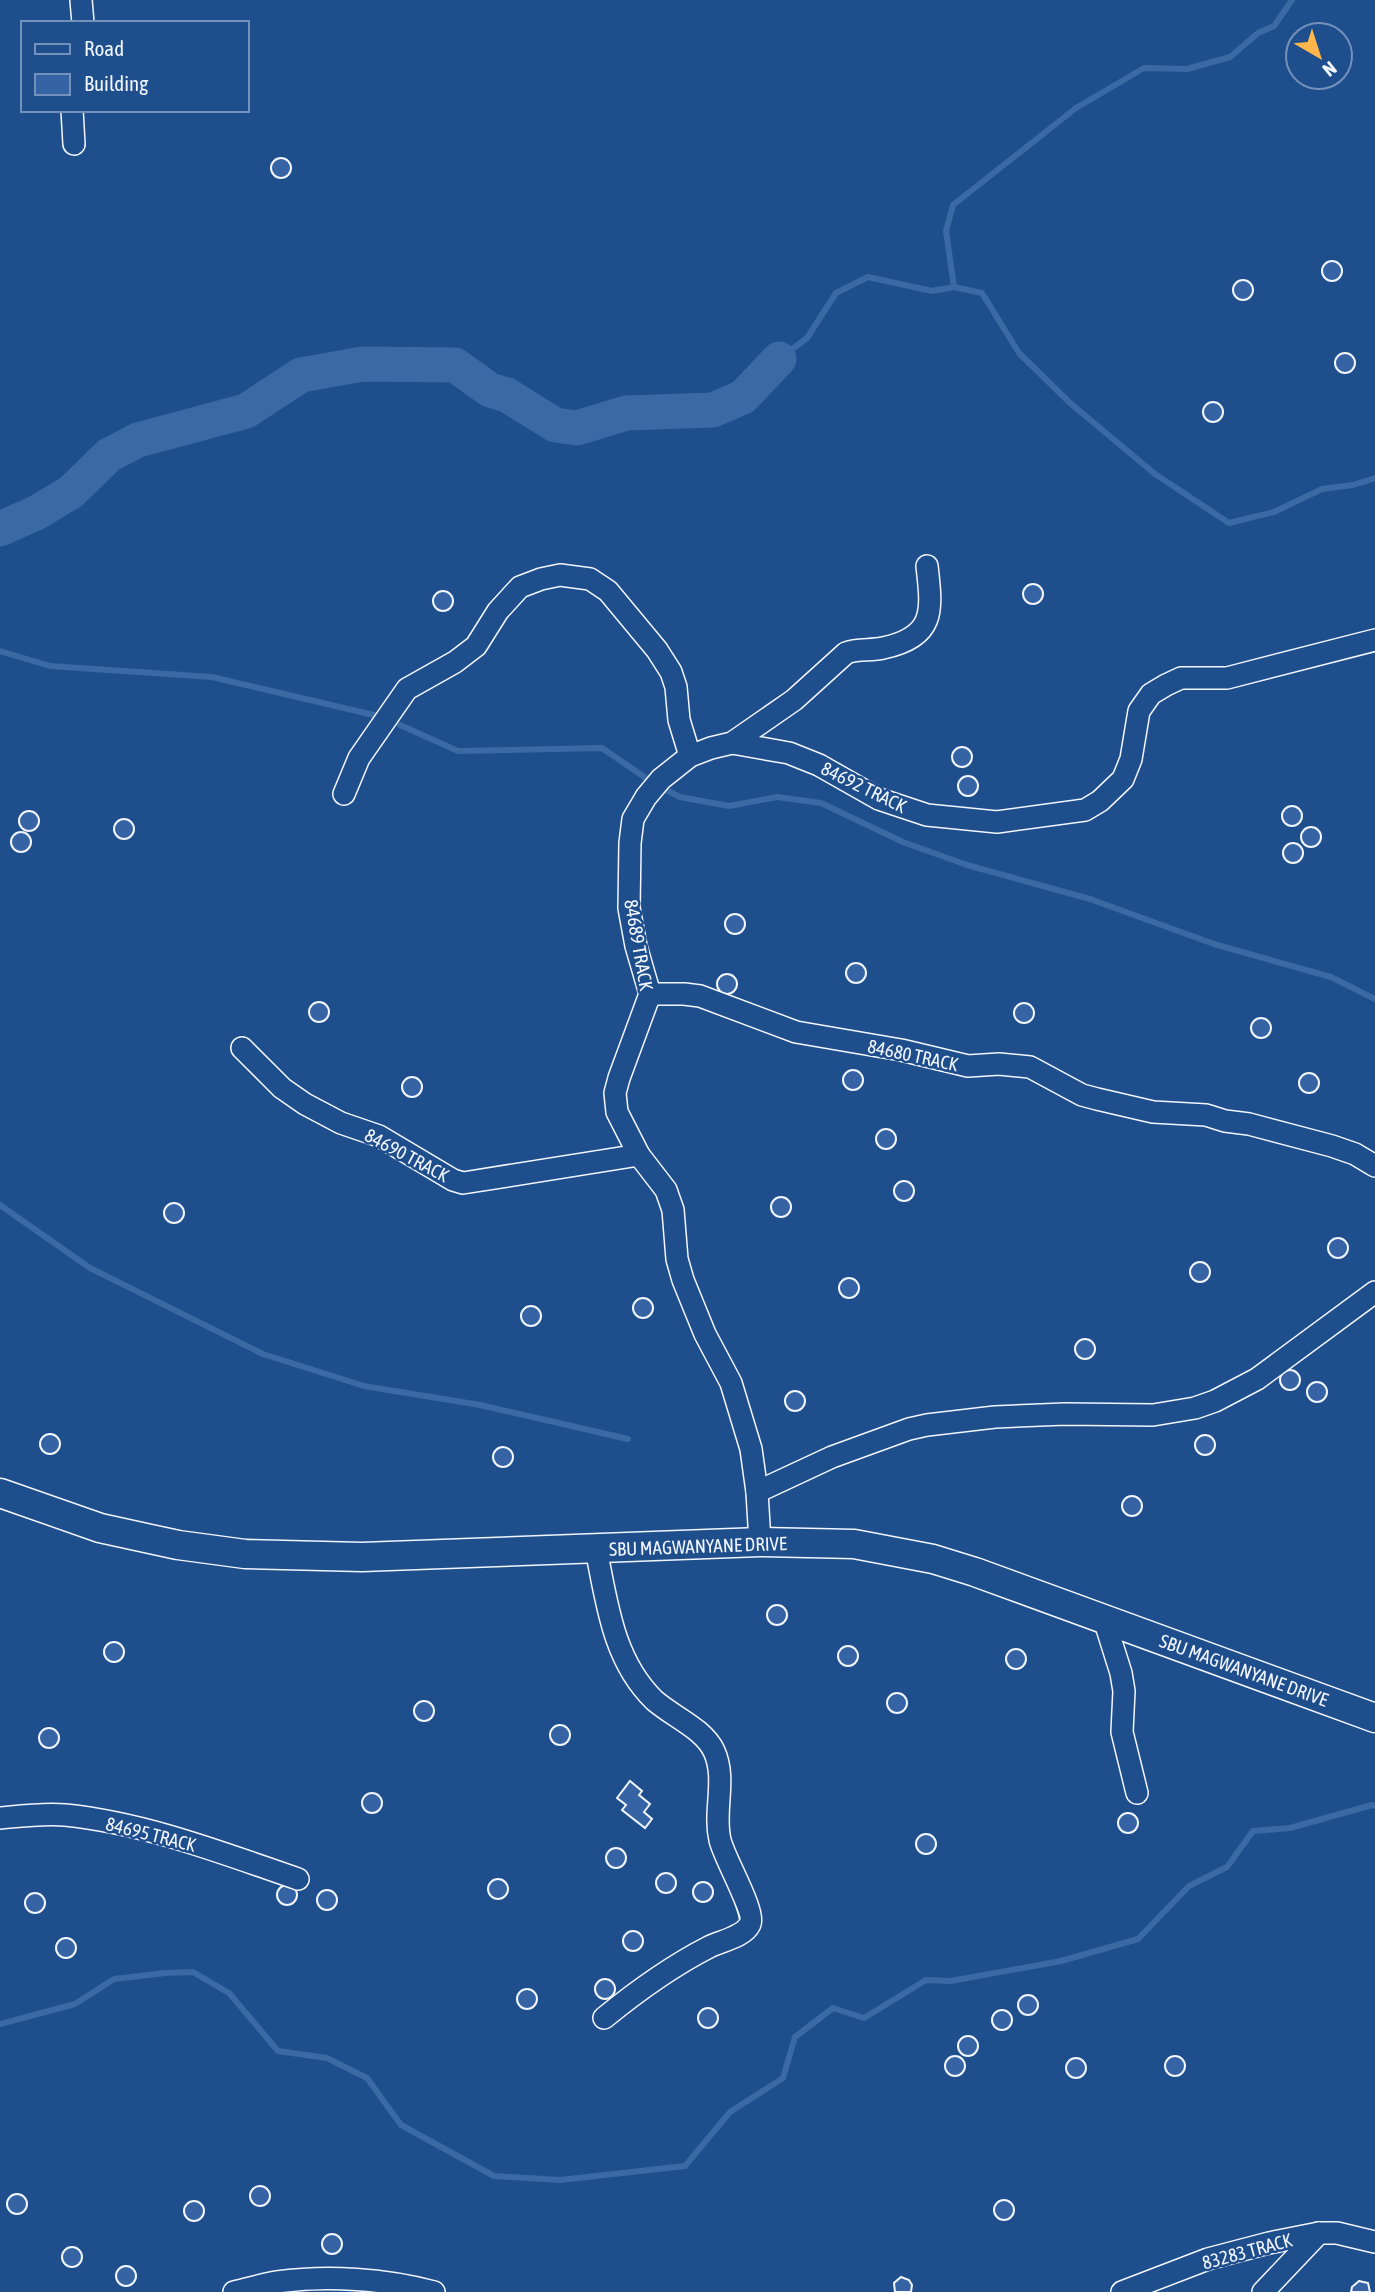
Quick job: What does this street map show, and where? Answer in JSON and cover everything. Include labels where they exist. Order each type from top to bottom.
[{"type":"main road","name":"SBU MAGWANYANE DRIVE","points":[[0,1493],[100,1528],[178,1545],[245,1554],[362,1557],[760,1542],[854,1544],[933,1559],[975,1572],[1375,1718]]},
{"type":"street","points":[[81,0],[83,21]]},
{"type":"street","points":[[72,112],[74,144]]},
{"type":"street","name":"84689 TRACK","points":[[760,1542],[751,1449],[731,1383],[705,1334],[683,1280],[677,1259],[673,1210],[666,1189],[639,1155],[617,1112],[615,1093],[650,994],[636,946],[629,908],[633,819],[661,779],[690,756],[732,743],[794,700],[846,653],[853,650],[886,648],[924,628],[930,597],[927,566]]},
{"type":"street","points":[[344,794],[359,758],[407,689],[455,662],[475,646],[498,611],[520,587],[560,575],[590,579],[608,591],[657,650],[671,672],[676,687],[679,720],[690,756]]},
{"type":"street","name":"84692 TRACK","points":[[732,743],[789,753],[819,765],[880,799],[927,816],[997,822],[1085,810],[1100,801],[1123,779],[1131,759],[1139,711],[1150,694],[1158,689],[1181,678],[1227,678],[1375,640]]},
{"type":"street","name":"84680 TRACK","points":[[650,994],[700,996],[796,1032],[901,1050],[968,1066],[999,1064],[1030,1067],[1082,1095],[1153,1112],[1206,1115],[1249,1124],[1332,1146],[1355,1154],[1375,1166]]},
{"type":"street","name":"84690 TRACK","points":[[242,1048],[282,1088],[305,1104],[341,1123],[379,1136],[453,1180],[463,1183],[639,1155]]},
{"type":"street","points":[[757,1492],[832,1457],[927,1425],[995,1417],[1065,1414],[1153,1415],[1195,1408],[1215,1401],[1257,1379],[1375,1292]]},
{"type":"street","points":[[596,1549],[612,1629],[637,1680],[654,1699],[700,1734],[713,1750],[720,1772],[720,1839],[751,1920],[750,1925],[740,1933],[710,1946],[648,1982],[604,2018]]},
{"type":"street","points":[[1104,1619],[1121,1673],[1124,1690],[1122,1732],[1137,1793]]},
{"type":"street","name":"84695 TRACK","points":[[0,1818],[63,1815],[136,1828],[217,1851],[298,1879]]},
{"type":"street","points":[[1264,2292],[1320,2233]]},
{"type":"street","name":"83283 TRACK","points":[[1122,2292],[1208,2259],[1269,2243],[1320,2233],[1375,2242]]},
{"type":"street","points":[[234,2292],[276,2282],[318,2279],[401,2285],[434,2292]]},
{"type":"building","points":[[281,158],[288,161],[291,168],[288,175],[281,178],[274,175],[271,168],[274,161]]},
{"type":"building","points":[[1332,261],[1339,264],[1342,271],[1339,278],[1332,281],[1325,278],[1322,271],[1325,264]]},
{"type":"building","points":[[1243,280],[1250,283],[1253,290],[1250,297],[1243,300],[1236,297],[1233,290],[1236,283]]},
{"type":"building","points":[[1345,353],[1352,356],[1355,363],[1352,370],[1345,373],[1338,370],[1335,363],[1338,356]]},
{"type":"building","points":[[1213,402],[1220,405],[1223,412],[1220,419],[1213,422],[1206,419],[1203,412],[1206,405]]},
{"type":"building","points":[[1033,584],[1040,587],[1043,594],[1040,601],[1033,604],[1026,601],[1023,594],[1026,587]]},
{"type":"building","points":[[443,591],[450,594],[453,601],[450,608],[443,611],[436,608],[433,601],[436,594]]},
{"type":"building","points":[[962,747],[969,750],[972,757],[969,764],[962,767],[955,764],[952,757],[955,750]]},
{"type":"building","points":[[968,776],[975,779],[978,786],[975,793],[968,796],[961,793],[958,786],[961,779]]},
{"type":"building","points":[[1292,806],[1299,809],[1302,816],[1299,823],[1292,826],[1285,823],[1282,816],[1285,809]]},
{"type":"building","points":[[29,811],[36,814],[39,821],[36,828],[29,831],[22,828],[19,821],[22,814]]},
{"type":"building","points":[[124,819],[131,822],[134,829],[131,836],[124,839],[117,836],[114,829],[117,822]]},
{"type":"building","points":[[1311,827],[1318,830],[1321,837],[1318,844],[1311,847],[1304,844],[1301,837],[1304,830]]},
{"type":"building","points":[[21,832],[28,835],[31,842],[28,849],[21,852],[14,849],[11,842],[14,835]]},
{"type":"building","points":[[1293,843],[1300,846],[1303,853],[1300,860],[1293,863],[1286,860],[1283,853],[1286,846]]},
{"type":"building","points":[[735,914],[742,917],[745,924],[742,931],[735,934],[728,931],[725,924],[728,917]]},
{"type":"building","points":[[856,963],[863,966],[866,973],[863,980],[856,983],[849,980],[846,973],[849,966]]},
{"type":"building","points":[[727,974],[734,977],[737,984],[734,991],[727,994],[720,991],[717,984],[720,977]]},
{"type":"building","points":[[319,1002],[326,1005],[329,1012],[326,1019],[319,1022],[312,1019],[309,1012],[312,1005]]},
{"type":"building","points":[[1024,1003],[1031,1006],[1034,1013],[1031,1020],[1024,1023],[1017,1020],[1014,1013],[1017,1006]]},
{"type":"building","points":[[1261,1018],[1268,1021],[1271,1028],[1268,1035],[1261,1038],[1254,1035],[1251,1028],[1254,1021]]},
{"type":"building","points":[[853,1070],[860,1073],[863,1080],[860,1087],[853,1090],[846,1087],[843,1080],[846,1073]]},
{"type":"building","points":[[1309,1073],[1316,1076],[1319,1083],[1316,1090],[1309,1093],[1302,1090],[1299,1083],[1302,1076]]},
{"type":"building","points":[[412,1077],[419,1080],[422,1087],[419,1094],[412,1097],[405,1094],[402,1087],[405,1080]]},
{"type":"building","points":[[886,1129],[893,1132],[896,1139],[893,1146],[886,1149],[879,1146],[876,1139],[879,1132]]},
{"type":"building","points":[[904,1181],[911,1184],[914,1191],[911,1198],[904,1201],[897,1198],[894,1191],[897,1184]]},
{"type":"building","points":[[781,1197],[788,1200],[791,1207],[788,1214],[781,1217],[774,1214],[771,1207],[774,1200]]},
{"type":"building","points":[[174,1203],[181,1206],[184,1213],[181,1220],[174,1223],[167,1220],[164,1213],[167,1206]]},
{"type":"building","points":[[1338,1238],[1345,1241],[1348,1248],[1345,1255],[1338,1258],[1331,1255],[1328,1248],[1331,1241]]},
{"type":"building","points":[[1200,1262],[1207,1265],[1210,1272],[1207,1279],[1200,1282],[1193,1279],[1190,1272],[1193,1265]]},
{"type":"building","points":[[849,1278],[856,1281],[859,1288],[856,1295],[849,1298],[842,1295],[839,1288],[842,1281]]},
{"type":"building","points":[[643,1298],[650,1301],[653,1308],[650,1315],[643,1318],[636,1315],[633,1308],[636,1301]]},
{"type":"building","points":[[531,1306],[538,1309],[541,1316],[538,1323],[531,1326],[524,1323],[521,1316],[524,1309]]},
{"type":"building","points":[[1085,1339],[1092,1342],[1095,1349],[1092,1356],[1085,1359],[1078,1356],[1075,1349],[1078,1342]]},
{"type":"building","points":[[1290,1370],[1297,1373],[1300,1380],[1297,1387],[1290,1390],[1283,1387],[1280,1380],[1283,1373]]},
{"type":"building","points":[[1317,1382],[1324,1385],[1327,1392],[1324,1399],[1317,1402],[1310,1399],[1307,1392],[1310,1385]]},
{"type":"building","points":[[795,1391],[802,1394],[805,1401],[802,1408],[795,1411],[788,1408],[785,1401],[788,1394]]},
{"type":"building","points":[[50,1434],[57,1437],[60,1444],[57,1451],[50,1454],[43,1451],[40,1444],[43,1437]]},
{"type":"building","points":[[1205,1435],[1212,1438],[1215,1445],[1212,1452],[1205,1455],[1198,1452],[1195,1445],[1198,1438]]},
{"type":"building","points":[[503,1447],[510,1450],[513,1457],[510,1464],[503,1467],[496,1464],[493,1457],[496,1450]]},
{"type":"building","points":[[1132,1496],[1139,1499],[1142,1506],[1139,1513],[1132,1516],[1125,1513],[1122,1506],[1125,1499]]},
{"type":"building","points":[[777,1605],[784,1608],[787,1615],[784,1622],[777,1625],[770,1622],[767,1615],[770,1608]]},
{"type":"building","points":[[114,1642],[121,1645],[124,1652],[121,1659],[114,1662],[107,1659],[104,1652],[107,1645]]},
{"type":"building","points":[[848,1646],[855,1649],[858,1656],[855,1663],[848,1666],[841,1663],[838,1656],[841,1649]]},
{"type":"building","points":[[1016,1649],[1023,1652],[1026,1659],[1023,1666],[1016,1669],[1009,1666],[1006,1659],[1009,1652]]},
{"type":"building","points":[[897,1693],[904,1696],[907,1703],[904,1710],[897,1713],[890,1710],[887,1703],[890,1696]]},
{"type":"building","points":[[424,1701],[431,1704],[434,1711],[431,1718],[424,1721],[417,1718],[414,1711],[417,1704]]},
{"type":"building","points":[[560,1725],[567,1728],[570,1735],[567,1742],[560,1745],[553,1742],[550,1735],[553,1728]]},
{"type":"building","points":[[49,1728],[56,1731],[59,1738],[56,1745],[49,1748],[42,1745],[39,1738],[42,1731]]},
{"type":"building","points":[[630,1781],[642,1791],[639,1795],[650,1804],[644,1812],[652,1819],[645,1828],[622,1810],[626,1805],[617,1798]]},
{"type":"building","points":[[372,1793],[379,1796],[382,1803],[379,1810],[372,1813],[365,1810],[362,1803],[365,1796]]},
{"type":"building","points":[[1128,1813],[1135,1816],[1138,1823],[1135,1830],[1128,1833],[1121,1830],[1118,1823],[1121,1816]]},
{"type":"building","points":[[926,1834],[933,1837],[936,1844],[933,1851],[926,1854],[919,1851],[916,1844],[919,1837]]},
{"type":"building","points":[[616,1848],[623,1851],[626,1858],[623,1865],[616,1868],[609,1865],[606,1858],[609,1851]]},
{"type":"building","points":[[666,1873],[673,1876],[676,1883],[673,1890],[666,1893],[659,1890],[656,1883],[659,1876]]},
{"type":"building","points":[[498,1879],[505,1882],[508,1889],[505,1896],[498,1899],[491,1896],[488,1889],[491,1882]]},
{"type":"building","points":[[703,1882],[710,1885],[713,1892],[710,1899],[703,1902],[696,1899],[693,1892],[696,1885]]},
{"type":"building","points":[[287,1885],[294,1888],[297,1895],[294,1902],[287,1905],[280,1902],[277,1895],[280,1888]]},
{"type":"building","points":[[327,1890],[334,1893],[337,1900],[334,1907],[327,1910],[320,1907],[317,1900],[320,1893]]},
{"type":"building","points":[[35,1893],[42,1896],[45,1903],[42,1910],[35,1913],[28,1910],[25,1903],[28,1896]]},
{"type":"building","points":[[633,1931],[640,1934],[643,1941],[640,1948],[633,1951],[626,1948],[623,1941],[626,1934]]},
{"type":"building","points":[[66,1938],[73,1941],[76,1948],[73,1955],[66,1958],[59,1955],[56,1948],[59,1941]]},
{"type":"building","points":[[605,1979],[612,1982],[615,1989],[612,1996],[605,1999],[598,1996],[595,1989],[598,1982]]},
{"type":"building","points":[[527,1989],[534,1992],[537,1999],[534,2006],[527,2009],[520,2006],[517,1999],[520,1992]]},
{"type":"building","points":[[1028,1995],[1035,1998],[1038,2005],[1035,2012],[1028,2015],[1021,2012],[1018,2005],[1021,1998]]},
{"type":"building","points":[[708,2008],[715,2011],[718,2018],[715,2025],[708,2028],[701,2025],[698,2018],[701,2011]]},
{"type":"building","points":[[1002,2010],[1009,2013],[1012,2020],[1009,2027],[1002,2030],[995,2027],[992,2020],[995,2013]]},
{"type":"building","points":[[968,2036],[975,2039],[978,2046],[975,2053],[968,2056],[961,2053],[958,2046],[961,2039]]},
{"type":"building","points":[[955,2056],[962,2059],[965,2066],[962,2073],[955,2076],[948,2073],[945,2066],[948,2059]]},
{"type":"building","points":[[1175,2056],[1182,2059],[1185,2066],[1182,2073],[1175,2076],[1168,2073],[1165,2066],[1168,2059]]},
{"type":"building","points":[[1076,2058],[1083,2061],[1086,2068],[1083,2075],[1076,2078],[1069,2075],[1066,2068],[1069,2061]]},
{"type":"building","points":[[260,2186],[267,2189],[270,2196],[267,2203],[260,2206],[253,2203],[250,2196],[253,2189]]},
{"type":"building","points":[[17,2194],[24,2197],[27,2204],[24,2211],[17,2214],[10,2211],[7,2204],[10,2197]]},
{"type":"building","points":[[1004,2200],[1011,2203],[1014,2210],[1011,2217],[1004,2220],[997,2217],[994,2210],[997,2203]]},
{"type":"building","points":[[194,2201],[201,2204],[204,2211],[201,2218],[194,2221],[187,2218],[184,2211],[187,2204]]},
{"type":"building","points":[[332,2234],[339,2237],[342,2244],[339,2251],[332,2254],[325,2251],[322,2244],[325,2237]]},
{"type":"building","points":[[72,2247],[79,2250],[82,2257],[79,2264],[72,2267],[65,2264],[62,2257],[65,2250]]},
{"type":"building","points":[[126,2266],[133,2269],[136,2276],[133,2283],[126,2286],[119,2283],[116,2276],[119,2269]]},
{"type":"building","points":[[901,2277],[909,2280],[912,2285],[911,2292],[895,2292],[894,2283]]},
{"type":"building","points":[[1359,2281],[1368,2283],[1370,2292],[1351,2292],[1352,2287]]},
{"type":"waterway","points":[[954,287],[946,231],[953,205],[1076,108],[1144,68],[1187,69],[1230,57],[1258,33],[1274,26],[1292,0]]},
{"type":"waterway","points":[[779,359],[807,338],[836,293],[868,277],[932,291],[954,287],[982,293],[1019,353],[1070,403],[1155,474],[1229,523],[1274,512],[1322,489],[1353,485],[1375,478]]},
{"type":"waterway","points":[[0,529],[36,513],[71,492],[109,455],[138,440],[246,411],[301,375],[363,364],[455,365],[490,390],[507,395],[555,425],[577,428],[626,413],[713,410],[743,397],[779,359]]},
{"type":"waterway","points":[[0,651],[50,666],[212,677],[378,716]]},
{"type":"waterway","points":[[400,725],[458,751],[602,748],[656,785],[680,797],[729,806],[777,797],[821,803],[903,842],[967,865],[1090,899],[1214,944],[1331,977],[1375,999]]},
{"type":"waterway","points":[[0,1205],[90,1268],[263,1354],[364,1386],[480,1405],[628,1439]]},
{"type":"waterway","points":[[0,2024],[75,2004],[114,1979],[193,1972],[229,1993],[278,2051],[327,2058],[367,2078],[401,2125],[494,2176],[560,2180],[685,2166],[730,2112],[783,2078],[795,2037],[833,2008],[864,2018],[926,1980],[951,1981],[1061,1961],[1138,1939],[1189,1886],[1227,1867],[1253,1831],[1290,1828],[1375,1806]]}]
